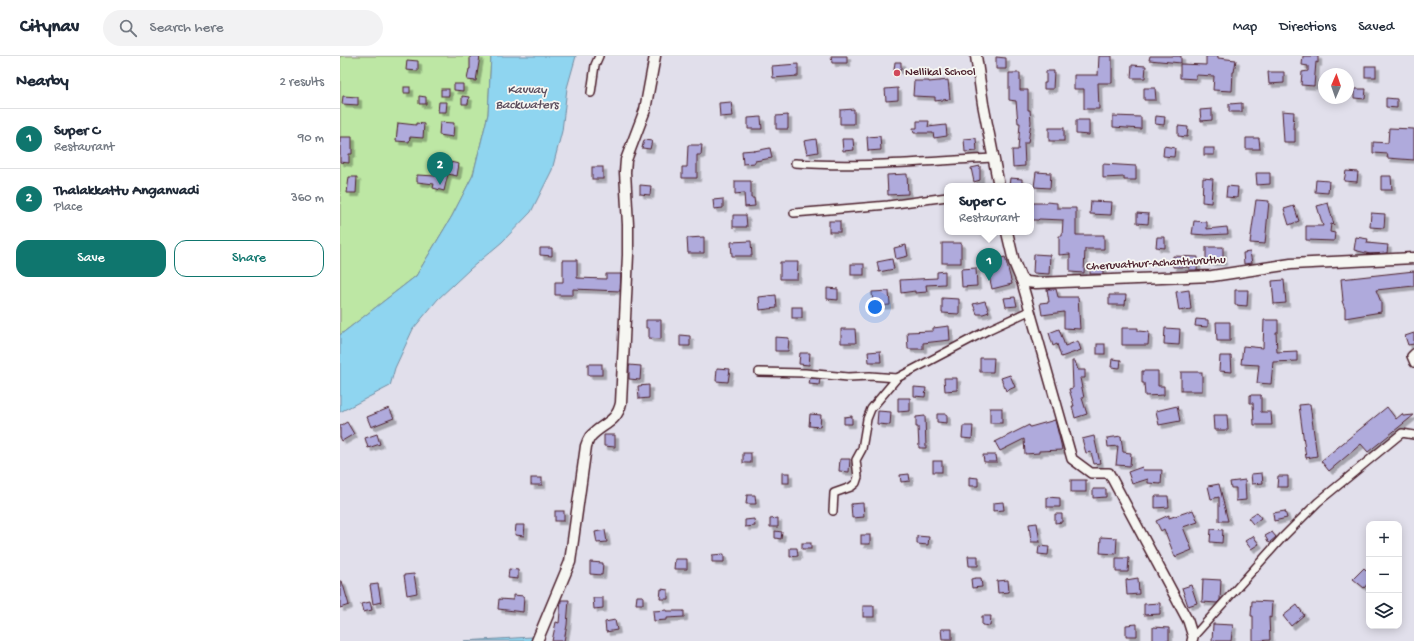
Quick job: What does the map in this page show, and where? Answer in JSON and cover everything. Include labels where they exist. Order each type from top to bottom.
[{"type":"main road","points":[[537,641],[570,562],[586,446],[590,438],[616,416],[620,410],[628,255],[625,172],[626,160],[645,110],[655,56]]},
{"type":"main road","points":[[976,56],[983,104],[998,183]]},
{"type":"main road","points":[[1008,235],[1014,262],[1021,279]]},
{"type":"main road","name":"Cheruvathur-Achanthuruthu","points":[[1021,279],[1027,282],[1036,283],[1164,279],[1212,276],[1291,264],[1414,258]]},
{"type":"street","points":[[592,93],[595,65],[599,56]]},
{"type":"street","points":[[795,163],[844,165],[993,158]]},
{"type":"street","points":[[794,213],[888,206],[944,197]]},
{"type":"street","points":[[1021,279],[1072,459],[1091,473],[1109,474],[1188,621],[1192,639]]},
{"type":"street","points":[[832,511],[834,493],[852,487],[856,483],[858,477],[856,460],[862,450],[867,419],[871,410],[897,378],[990,329],[1029,311]]},
{"type":"street","points":[[1414,354],[1412,356],[1414,363]]},
{"type":"street","points":[[759,372],[897,378]]},
{"type":"street","points":[[1192,639],[1282,538],[1318,502],[1402,433],[1414,435]]},
{"type":"green space","points":[[340,56],[491,56],[488,114],[473,175],[452,216],[416,276],[340,335]]},
{"type":"water","name":"Kavvay Backwaters","points":[[491,56],[576,56],[567,88],[562,131],[552,170],[531,212],[502,242],[438,299],[413,329],[395,368],[390,386],[340,412],[340,335],[416,276],[452,216],[473,175],[488,114]]},
{"type":"water","points":[[532,637],[531,641],[464,641]]},
{"type":"building","points":[[470,56],[480,56],[476,81],[467,80],[470,69]]},
{"type":"building","points":[[831,56],[847,56],[847,63],[832,63]]},
{"type":"building","points":[[1099,56],[1112,56],[1112,83],[1098,83],[1099,109],[1084,109],[1084,89],[1074,89],[1074,75],[1098,75]]},
{"type":"building","points":[[1150,56],[1181,56],[1181,63],[1149,60]]},
{"type":"building","points":[[1206,56],[1218,56],[1218,58],[1236,60],[1233,72],[1232,91],[1213,90],[1214,76],[1196,75],[1196,79],[1180,78],[1180,64],[1206,65]]},
{"type":"building","points":[[1303,56],[1318,56],[1314,86],[1301,85],[1302,72],[1308,71],[1308,66],[1302,65]]},
{"type":"building","points":[[996,57],[1006,58],[1006,69],[996,69]]},
{"type":"building","points":[[407,60],[418,61],[418,71],[406,70]]},
{"type":"building","points":[[895,62],[901,62],[901,70],[894,70]]},
{"type":"building","points":[[798,64],[798,76],[773,78],[772,66]]},
{"type":"building","points":[[1132,65],[1146,66],[1145,78],[1131,78]]},
{"type":"building","points":[[1365,66],[1376,66],[1376,77],[1365,77]]},
{"type":"building","points":[[1046,71],[1054,71],[1053,89],[1044,89],[1044,83],[1046,83]]},
{"type":"building","points":[[1268,72],[1284,72],[1284,83],[1269,84]]},
{"type":"building","points":[[1009,73],[1020,73],[1020,90],[1028,90],[1028,110],[1030,110],[1031,122],[1028,143],[1024,143],[1025,166],[1013,167],[1012,150],[1018,150],[1020,123],[1018,123],[1016,101],[1009,100]]},
{"type":"building","points":[[948,80],[950,99],[935,101],[935,97],[913,96],[914,81],[929,82]]},
{"type":"building","points":[[454,84],[463,84],[463,91],[454,90]]},
{"type":"building","points":[[404,87],[410,87],[410,93],[404,93]]},
{"type":"building","points":[[898,88],[898,100],[886,101],[885,89]]},
{"type":"building","points":[[1144,88],[1155,88],[1156,100],[1144,100]]},
{"type":"building","points":[[441,89],[449,89],[449,96],[441,96]]},
{"type":"building","points":[[1354,89],[1366,89],[1365,99],[1354,98]]},
{"type":"building","points":[[343,96],[358,97],[358,105],[342,104]]},
{"type":"building","points":[[419,96],[426,97],[426,104],[419,104]]},
{"type":"building","points":[[462,96],[469,97],[468,104],[462,104]]},
{"type":"building","points":[[1386,98],[1397,99],[1397,108],[1386,107]]},
{"type":"building","points":[[439,102],[447,102],[446,112],[438,112]]},
{"type":"building","points":[[731,102],[733,116],[720,117],[719,103]]},
{"type":"building","points":[[1242,103],[1242,112],[1229,112],[1229,104]]},
{"type":"building","points":[[854,109],[854,124],[840,124],[840,110]]},
{"type":"building","points":[[1212,109],[1212,120],[1201,121],[1200,110]]},
{"type":"building","points":[[1282,111],[1294,112],[1293,128],[1295,128],[1295,142],[1284,142]]},
{"type":"building","points":[[788,115],[788,129],[776,129],[776,116]]},
{"type":"building","points":[[1113,116],[1141,117],[1141,129],[1113,127]]},
{"type":"building","points":[[1156,116],[1165,117],[1164,125],[1155,124]]},
{"type":"building","points":[[761,117],[762,129],[748,129],[748,118]]},
{"type":"building","points":[[1076,120],[1089,120],[1089,135],[1076,134]]},
{"type":"building","points":[[917,121],[929,121],[928,127],[946,125],[947,136],[934,138],[933,133],[914,133],[913,128],[917,128]]},
{"type":"building","points":[[440,122],[454,123],[453,137],[439,135]]},
{"type":"building","points":[[398,123],[416,125],[416,123],[424,124],[423,138],[410,137],[409,142],[396,141]]},
{"type":"building","points":[[1178,126],[1188,127],[1187,137],[1178,136]]},
{"type":"building","points":[[1049,128],[1064,128],[1064,141],[1049,141]]},
{"type":"building","points":[[1389,128],[1414,129],[1414,160],[1387,158],[1388,154],[1373,153],[1373,142],[1388,143]]},
{"type":"building","points":[[880,136],[881,150],[868,151],[867,137]]},
{"type":"building","points":[[340,137],[352,137],[352,154],[349,154],[349,163],[340,162]]},
{"type":"building","points":[[976,138],[977,151],[965,152],[964,139]]},
{"type":"building","points":[[1246,138],[1259,138],[1260,149],[1246,149]]},
{"type":"building","points":[[816,139],[818,152],[807,154],[804,141]]},
{"type":"building","points":[[842,139],[853,139],[854,150],[843,151]]},
{"type":"building","points":[[644,140],[652,141],[650,149],[642,148]]},
{"type":"building","points":[[688,145],[702,145],[701,155],[697,155],[697,178],[682,178],[682,167],[687,167]]},
{"type":"building","points":[[1164,146],[1175,148],[1174,157],[1163,156]]},
{"type":"building","points":[[770,148],[772,158],[755,161],[755,163],[743,164],[742,151],[754,151]]},
{"type":"building","points":[[1204,148],[1214,148],[1214,155],[1204,155]]},
{"type":"building","points":[[450,162],[459,164],[457,176],[448,174],[444,191],[433,188],[434,184],[417,182],[417,175],[436,176],[438,165],[449,166]]},
{"type":"building","points":[[1103,164],[1136,166],[1136,180],[1124,180],[1124,177],[1103,178]]},
{"type":"building","points":[[980,166],[980,180],[974,182],[971,168]]},
{"type":"building","points":[[592,167],[603,167],[603,179],[592,179]]},
{"type":"building","points":[[1346,171],[1358,172],[1357,182],[1344,181]]},
{"type":"building","points":[[1036,172],[1051,173],[1050,188],[1034,187]]},
{"type":"building","points":[[1256,173],[1270,173],[1270,184],[1257,185]]},
{"type":"building","points":[[907,174],[908,194],[888,195],[887,175]]},
{"type":"building","points":[[1381,176],[1391,176],[1392,190],[1381,190]]},
{"type":"building","points":[[349,177],[357,177],[356,193],[347,193]]},
{"type":"building","points":[[1010,178],[1022,179],[1022,183],[1009,183]]},
{"type":"building","points":[[1203,178],[1213,179],[1211,203],[1202,202]]},
{"type":"building","points":[[1316,180],[1329,181],[1328,193],[1315,192]]},
{"type":"building","points":[[735,181],[751,181],[751,198],[754,198],[755,206],[745,207],[744,193],[735,194]]},
{"type":"building","points":[[640,185],[651,186],[650,195],[640,194]]},
{"type":"building","points":[[1227,186],[1238,187],[1237,198],[1226,197]]},
{"type":"building","points":[[723,199],[723,208],[714,209],[713,200]]},
{"type":"building","points":[[1256,200],[1269,201],[1265,244],[1250,243]]},
{"type":"building","points":[[1091,201],[1112,202],[1111,215],[1090,214]]},
{"type":"building","points":[[1034,203],[1057,203],[1057,208],[1076,208],[1076,235],[1104,235],[1104,249],[1085,249],[1084,273],[1070,272],[1070,254],[1059,255],[1059,236],[1062,236],[1063,220],[1034,220]]},
{"type":"building","points":[[1328,203],[1334,225],[1331,224],[1330,232],[1335,233],[1334,241],[1306,240],[1306,226],[1323,226],[1317,206]]},
{"type":"building","points":[[1294,206],[1299,221],[1289,225],[1284,209]]},
{"type":"building","points":[[1137,213],[1149,214],[1148,224],[1137,223]]},
{"type":"building","points":[[1371,213],[1385,214],[1384,228],[1370,227]]},
{"type":"building","points":[[733,215],[746,215],[747,227],[733,227]]},
{"type":"building","points":[[829,221],[840,221],[840,232],[829,232]]},
{"type":"building","points":[[1194,221],[1207,222],[1207,229],[1227,227],[1228,234],[1192,234]]},
{"type":"building","points":[[704,237],[704,253],[688,253],[687,238]]},
{"type":"building","points":[[1157,237],[1165,237],[1165,248],[1156,247]]},
{"type":"building","points":[[1356,237],[1368,239],[1367,243],[1388,245],[1387,253],[1370,254],[1354,250]]},
{"type":"building","points":[[751,241],[752,256],[732,256],[731,242]]},
{"type":"building","points":[[942,243],[961,243],[961,263],[942,263]]},
{"type":"building","points":[[906,245],[908,256],[896,259],[894,248]]},
{"type":"building","points":[[1206,247],[1223,247],[1223,262],[1206,262]]},
{"type":"building","points":[[540,248],[552,248],[552,256],[540,255]]},
{"type":"building","points":[[1250,252],[1252,263],[1244,264],[1243,253]]},
{"type":"building","points":[[1034,254],[1050,255],[1049,274],[1033,273]]},
{"type":"building","points":[[1173,256],[1198,257],[1197,270],[1189,270],[1189,267],[1173,267]]},
{"type":"building","points":[[1005,257],[1012,284],[992,289],[986,262]]},
{"type":"building","points":[[892,259],[894,269],[879,272],[877,262]]},
{"type":"building","points":[[563,260],[577,260],[577,278],[606,279],[606,274],[621,274],[620,291],[573,289],[573,295],[555,295],[555,282],[563,282]]},
{"type":"building","points":[[780,262],[798,262],[797,279],[780,279]]},
{"type":"building","points":[[851,264],[864,264],[864,275],[851,275]]},
{"type":"building","points":[[1090,267],[1103,267],[1103,274],[1090,274]]},
{"type":"building","points":[[976,268],[977,286],[962,287],[961,269]]},
{"type":"building","points":[[945,271],[945,284],[926,285],[927,292],[915,293],[915,291],[901,293],[900,280],[937,278],[937,272]]},
{"type":"building","points":[[1414,271],[1414,286],[1376,290],[1381,302],[1381,312],[1345,318],[1345,309],[1342,301],[1341,279]]},
{"type":"building","points":[[1284,280],[1286,303],[1274,304],[1272,281]]},
{"type":"building","points":[[827,288],[838,289],[838,300],[827,299]]},
{"type":"building","points":[[1047,289],[1056,289],[1058,297],[1078,297],[1080,329],[1064,328],[1064,312],[1042,315],[1040,303],[1049,302]]},
{"type":"building","points":[[1189,290],[1191,309],[1179,311],[1176,292]]},
{"type":"building","points":[[1235,290],[1248,290],[1247,306],[1235,305]]},
{"type":"building","points":[[889,291],[890,305],[873,306],[872,292]]},
{"type":"building","points":[[776,295],[777,308],[760,310],[759,297]]},
{"type":"building","points":[[1109,295],[1126,295],[1125,305],[1109,305]]},
{"type":"building","points":[[1015,297],[1017,306],[1006,307],[1004,298]]},
{"type":"building","points":[[942,298],[959,299],[959,314],[942,313]]},
{"type":"building","points":[[985,301],[989,312],[977,314],[973,304]]},
{"type":"building","points":[[792,307],[802,307],[802,318],[792,318]]},
{"type":"building","points":[[1196,319],[1208,320],[1208,327],[1195,326]]},
{"type":"building","points":[[646,320],[661,320],[661,339],[649,338],[649,328],[646,328]]},
{"type":"building","points":[[1264,320],[1278,320],[1278,332],[1276,332],[1277,352],[1297,351],[1297,361],[1273,362],[1271,384],[1257,383],[1259,365],[1241,364],[1243,346],[1263,348]]},
{"type":"building","points":[[1216,322],[1230,322],[1230,341],[1217,341]]},
{"type":"building","points":[[949,326],[950,340],[923,343],[923,349],[908,349],[907,332],[933,331],[933,328]]},
{"type":"building","points":[[1122,328],[1138,328],[1138,331],[1149,332],[1148,345],[1122,345]]},
{"type":"building","points":[[1165,328],[1180,329],[1179,345],[1164,344]]},
{"type":"building","points":[[841,329],[855,329],[856,343],[841,343]]},
{"type":"building","points":[[1059,329],[1065,346],[1078,341],[1081,350],[1061,357],[1057,344],[1053,346],[1049,333]]},
{"type":"building","points":[[1414,333],[1414,344],[1408,345],[1405,336]]},
{"type":"building","points":[[680,335],[690,336],[690,346],[680,346]]},
{"type":"building","points":[[775,337],[789,338],[788,351],[775,351]]},
{"type":"building","points":[[1097,344],[1105,344],[1105,354],[1097,354]]},
{"type":"building","points":[[880,351],[881,362],[869,362],[868,352]]},
{"type":"building","points":[[800,353],[810,353],[809,365],[799,364]]},
{"type":"building","points":[[1220,356],[1231,356],[1232,372],[1219,371]]},
{"type":"building","points":[[980,358],[994,358],[993,372],[980,372]]},
{"type":"building","points":[[1112,359],[1121,360],[1120,368],[1111,367]]},
{"type":"building","points":[[1072,361],[1075,361],[1078,370],[1085,370],[1085,378],[1080,378],[1084,398],[1082,398],[1087,414],[1075,418],[1072,406],[1074,406],[1069,389],[1073,388]]},
{"type":"building","points":[[588,364],[602,364],[602,375],[588,375]]},
{"type":"building","points":[[629,365],[641,366],[640,380],[629,379]]},
{"type":"building","points":[[717,368],[730,369],[728,382],[716,381]]},
{"type":"building","points":[[1142,371],[1158,371],[1158,386],[1164,386],[1164,395],[1145,396],[1144,383],[1142,383]]},
{"type":"building","points":[[1181,372],[1202,372],[1202,391],[1181,391]]},
{"type":"building","points":[[1010,375],[1015,387],[1006,391],[1001,378]]},
{"type":"building","points":[[810,378],[820,379],[819,385],[809,384]]},
{"type":"building","points":[[944,378],[957,378],[957,390],[945,391]]},
{"type":"building","points":[[649,385],[649,398],[639,399],[638,386]]},
{"type":"building","points":[[914,387],[926,388],[925,397],[914,396]]},
{"type":"building","points":[[1250,395],[1261,395],[1261,412],[1271,412],[1272,425],[1254,425],[1253,403],[1250,403]]},
{"type":"building","points":[[898,398],[910,398],[910,411],[898,412]]},
{"type":"building","points":[[1310,404],[1317,456],[1306,458],[1299,405]]},
{"type":"building","points":[[1177,406],[1180,421],[1159,425],[1156,411]]},
{"type":"building","points":[[1387,407],[1396,419],[1402,414],[1403,416],[1414,415],[1368,452],[1361,444],[1329,471],[1321,461]]},
{"type":"building","points":[[389,408],[394,418],[371,427],[367,417]]},
{"type":"building","points":[[990,408],[1002,408],[1002,423],[990,423]]},
{"type":"building","points":[[878,411],[891,412],[890,425],[877,424]]},
{"type":"building","points":[[810,414],[821,415],[820,427],[809,426]]},
{"type":"building","points":[[937,414],[947,414],[947,423],[937,422]]},
{"type":"building","points":[[1213,415],[1227,415],[1228,430],[1214,430]]},
{"type":"building","points":[[852,416],[852,424],[844,424],[844,417]]},
{"type":"building","points":[[925,416],[926,448],[919,448],[916,417]]},
{"type":"building","points":[[1055,420],[1062,450],[1039,451],[1039,453],[1025,454],[1024,439],[1000,451],[995,442],[1029,425],[1030,427]]},
{"type":"building","points":[[347,422],[354,434],[342,441],[340,437],[340,426]]},
{"type":"building","points":[[963,426],[973,426],[972,439],[962,438]]},
{"type":"building","points":[[377,434],[380,444],[368,448],[365,438]]},
{"type":"building","points":[[604,435],[615,435],[615,447],[604,446]]},
{"type":"building","points":[[1094,436],[1100,463],[1094,464],[1091,452],[1086,453],[1082,439]]},
{"type":"building","points":[[1121,436],[1123,452],[1131,453],[1130,466],[1116,465],[1118,446],[1108,447],[1107,438]]},
{"type":"building","points":[[743,453],[751,453],[751,463],[743,463]]},
{"type":"building","points":[[983,455],[996,455],[997,462],[984,462]]},
{"type":"building","points":[[840,459],[850,459],[849,472],[839,471]]},
{"type":"building","points":[[933,461],[942,461],[942,472],[933,472]]},
{"type":"building","points":[[1142,467],[1143,470],[1162,470],[1161,484],[1148,483],[1148,479],[1132,484],[1128,472]]},
{"type":"building","points":[[782,473],[789,473],[789,483],[782,483]]},
{"type":"building","points":[[1262,473],[1263,483],[1252,484],[1251,474]]},
{"type":"building","points":[[909,474],[910,481],[901,482],[900,475]]},
{"type":"building","points":[[1278,476],[1288,476],[1288,487],[1277,487]]},
{"type":"building","points":[[969,477],[978,478],[978,486],[969,486]]},
{"type":"building","points":[[531,478],[542,478],[542,485],[531,485]]},
{"type":"building","points":[[1071,480],[1086,480],[1086,492],[1071,492]]},
{"type":"building","points":[[1245,480],[1246,500],[1236,501],[1236,488],[1231,488],[1230,482]]},
{"type":"building","points":[[1219,484],[1228,521],[1219,521],[1219,497],[1211,499],[1208,486]]},
{"type":"building","points":[[1093,489],[1106,489],[1106,497],[1093,498]]},
{"type":"building","points":[[747,495],[755,495],[756,504],[746,504]]},
{"type":"building","points":[[1155,496],[1168,496],[1169,507],[1155,508]]},
{"type":"building","points":[[1047,497],[1060,498],[1060,507],[1047,507]]},
{"type":"building","points":[[1003,502],[1004,510],[993,511],[993,503]]},
{"type":"building","points":[[863,503],[864,517],[852,518],[851,504]]},
{"type":"building","points":[[1193,510],[1198,522],[1183,527],[1192,550],[1175,557],[1164,529],[1161,531],[1156,521],[1169,515],[1169,518]]},
{"type":"building","points":[[555,511],[564,511],[564,521],[555,521]]},
{"type":"building","points":[[1285,511],[1287,518],[1274,521],[1273,513]]},
{"type":"building","points":[[1257,512],[1261,518],[1253,524],[1248,518]]},
{"type":"building","points":[[1055,514],[1062,514],[1062,522],[1055,523]]},
{"type":"building","points":[[778,518],[778,527],[770,527],[770,519]]},
{"type":"building","points":[[754,519],[755,526],[745,527],[745,520]]},
{"type":"building","points":[[1037,523],[1040,542],[1031,542],[1029,524]]},
{"type":"building","points":[[516,525],[525,525],[524,536],[515,535]]},
{"type":"building","points":[[1211,529],[1223,530],[1222,543],[1210,542]]},
{"type":"building","points":[[605,530],[607,542],[597,543],[595,532]]},
{"type":"building","points":[[775,531],[782,532],[781,539],[775,538]]},
{"type":"building","points":[[1272,532],[1276,537],[1269,543],[1265,536]]},
{"type":"building","points":[[861,535],[870,535],[870,544],[861,544]]},
{"type":"building","points":[[917,536],[929,537],[928,545],[917,544]]},
{"type":"building","points":[[1253,536],[1259,544],[1251,549],[1245,541]]},
{"type":"building","points":[[1101,537],[1117,538],[1116,554],[1100,553]]},
{"type":"building","points":[[802,543],[811,543],[811,549],[802,549]]},
{"type":"building","points":[[1039,546],[1049,547],[1048,555],[1038,554]]},
{"type":"building","points":[[790,548],[797,548],[798,556],[790,557]]},
{"type":"building","points":[[724,554],[724,562],[712,562],[712,555]]},
{"type":"building","points":[[968,556],[978,556],[978,566],[969,566]]},
{"type":"building","points":[[1116,558],[1129,558],[1128,572],[1116,572]]},
{"type":"building","points":[[675,559],[687,559],[687,569],[674,569]]},
{"type":"building","points":[[590,562],[603,563],[602,575],[590,574]]},
{"type":"building","points":[[1364,568],[1366,570],[1366,586],[1364,588],[1353,579]]},
{"type":"building","points":[[509,569],[518,570],[518,579],[508,578]]},
{"type":"building","points":[[414,574],[417,593],[407,595],[404,575]]},
{"type":"building","points":[[981,578],[982,587],[972,588],[971,579]]},
{"type":"building","points":[[1138,578],[1139,594],[1127,595],[1126,580]]},
{"type":"building","points":[[1203,579],[1221,580],[1220,600],[1217,603],[1202,602]]},
{"type":"building","points":[[1008,580],[1009,592],[998,593],[997,581]]},
{"type":"building","points":[[340,581],[342,581],[349,605],[340,608]]},
{"type":"building","points":[[378,584],[381,602],[373,604],[370,585]]},
{"type":"building","points":[[1191,585],[1197,603],[1188,606],[1182,588]]},
{"type":"building","points":[[661,589],[668,590],[668,599],[660,599]]},
{"type":"building","points":[[513,595],[524,596],[523,612],[498,609],[499,599],[513,600]]},
{"type":"building","points":[[637,596],[643,596],[643,604],[636,604]]},
{"type":"building","points":[[593,598],[603,598],[603,608],[594,609]]},
{"type":"building","points":[[561,600],[569,600],[564,641],[552,641],[556,622],[559,623]]},
{"type":"building","points":[[1252,601],[1272,602],[1271,618],[1269,617],[1270,640],[1253,641],[1253,616],[1251,616]]},
{"type":"building","points":[[370,602],[372,610],[363,612],[361,604]]},
{"type":"building","points":[[1160,603],[1160,614],[1144,615],[1144,604]]},
{"type":"building","points":[[1297,605],[1304,615],[1291,626],[1283,616]]},
{"type":"building","points":[[863,606],[874,606],[874,617],[863,617]]},
{"type":"building","points":[[653,611],[684,611],[684,617],[667,618],[667,620],[654,621]]},
{"type":"building","points":[[982,616],[991,616],[990,626],[982,625]]},
{"type":"building","points":[[615,620],[617,630],[606,632],[605,622]]},
{"type":"building","points":[[1137,624],[1137,636],[1126,636],[1126,625]]},
{"type":"building","points":[[1213,624],[1233,625],[1231,641],[1212,641]]},
{"type":"building","points":[[1153,627],[1169,628],[1169,641],[1153,641]]},
{"type":"building","points":[[941,629],[952,629],[952,639],[942,639]]},
{"type":"place","name":"Nellikal School","points":[[897,73]]},
{"type":"place","name":"Thalakkattu Anganvadi","points":[[440,185]]},
{"type":"place","name":"Super C","points":[[989,281]]}]
